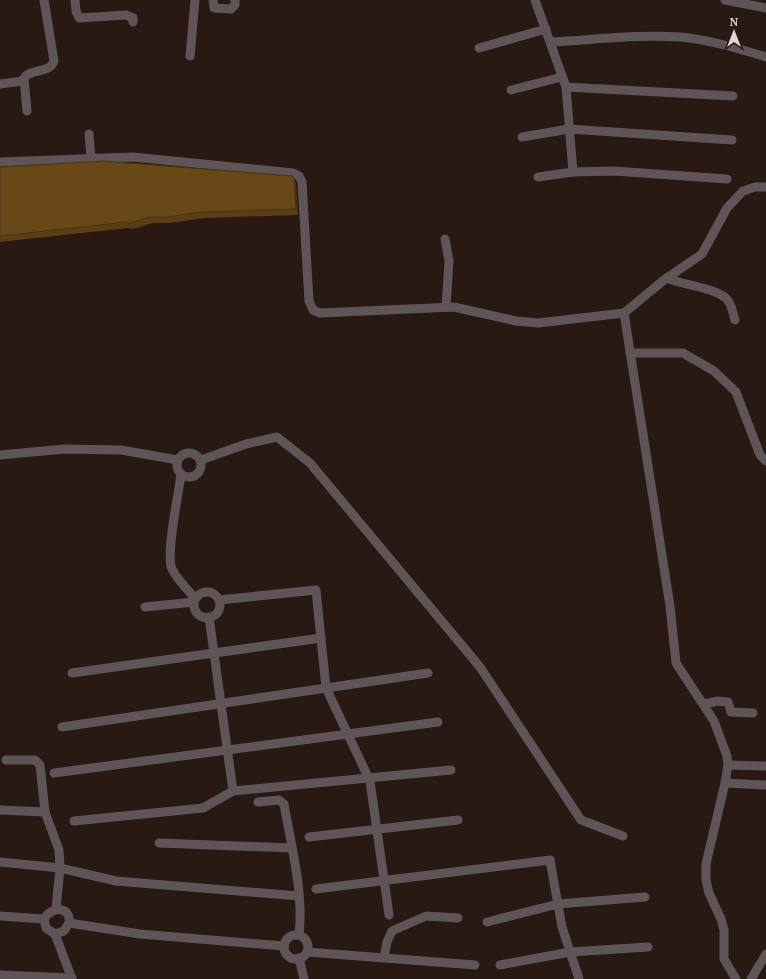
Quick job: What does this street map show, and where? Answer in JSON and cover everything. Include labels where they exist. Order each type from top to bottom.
[{"type":"street","points":[[27,111],[23,81],[27,74],[49,68],[54,61],[44,0]]},
{"type":"street","points":[[75,0],[76,11],[80,18],[126,15],[133,18],[133,22]]},
{"type":"street","points":[[190,56],[195,0]]},
{"type":"street","points":[[213,0],[214,8],[230,10],[235,5],[235,0]]},
{"type":"street","points":[[535,0],[566,87],[574,172]]},
{"type":"street","points":[[725,0],[766,8]]},
{"type":"street","points":[[479,48],[546,29]]},
{"type":"street","points":[[551,42],[641,37],[680,37],[742,49],[766,57]]},
{"type":"street","points":[[511,90],[562,77]]},
{"type":"street","points":[[0,84],[23,81]]},
{"type":"street","points":[[566,87],[733,96]]},
{"type":"street","points":[[522,138],[570,129],[732,140]]},
{"type":"street","points":[[89,134],[91,158]]},
{"type":"street","points":[[0,162],[133,157],[293,173],[299,176],[302,182],[309,301],[313,310],[320,313],[446,307],[463,308],[527,323],[624,313],[667,278],[702,254],[728,208],[743,191],[755,187],[766,187]]},
{"type":"street","points":[[538,177],[574,172],[614,171],[727,179]]},
{"type":"street","points":[[445,239],[449,261],[446,307]]},
{"type":"street","points":[[667,278],[678,283],[720,292],[729,301],[734,320]]},
{"type":"street","points":[[624,313],[670,606],[676,663],[714,721],[727,756],[728,765],[725,783],[706,864],[706,880],[709,893],[722,919],[724,930],[724,959],[736,979]]},
{"type":"street","points":[[630,353],[683,353],[714,371],[736,392],[760,455],[766,461]]},
{"type":"street","points":[[201,460],[246,444],[277,437],[310,462],[480,667],[581,820],[623,836]]},
{"type":"street","points":[[0,455],[72,449],[120,450],[178,460]]},
{"type":"street","points":[[145,607],[195,600],[202,593],[210,592],[217,596],[220,604],[217,613],[209,617],[205,618],[197,613],[195,600],[171,568],[170,554],[181,474],[177,467],[178,460],[184,454],[192,453],[198,456],[201,460],[202,468],[197,475],[189,477],[181,474]]},
{"type":"street","points":[[219,600],[316,590],[326,688],[368,778],[389,915]]},
{"type":"street","points":[[209,617],[233,791]]},
{"type":"street","points":[[72,673],[321,638]]},
{"type":"street","points":[[62,727],[428,673]]},
{"type":"street","points":[[704,704],[724,701],[728,702],[731,712],[753,713]]},
{"type":"street","points":[[54,773],[438,722]]},
{"type":"street","points":[[6,760],[38,762],[40,765],[45,812],[56,838],[60,868],[56,909]]},
{"type":"street","points":[[728,765],[766,766]]},
{"type":"street","points":[[74,822],[203,808],[233,791],[451,770]]},
{"type":"street","points":[[725,783],[766,785]]},
{"type":"street","points":[[258,802],[279,800],[284,804],[299,896],[301,917],[299,935]]},
{"type":"street","points":[[0,810],[45,812]]},
{"type":"street","points":[[309,837],[458,820]]},
{"type":"street","points":[[159,843],[291,848]]},
{"type":"street","points":[[316,889],[550,860],[562,927],[579,979]]},
{"type":"street","points":[[0,862],[60,868],[116,881],[299,896]]},
{"type":"street","points":[[487,922],[558,904],[645,896]]},
{"type":"street","points":[[0,975],[72,979],[54,934],[46,928],[44,919],[48,912],[56,909],[63,910],[68,916],[69,923],[64,931],[54,934]]},
{"type":"street","points":[[0,916],[44,919]]},
{"type":"street","points":[[384,957],[387,942],[392,931],[426,916],[458,918]]},
{"type":"street","points":[[69,923],[140,934],[284,946]]},
{"type":"street","points":[[284,946],[289,937],[299,935]]},
{"type":"street","points":[[299,935],[307,942],[307,952]]},
{"type":"street","points":[[284,946],[288,956],[299,958],[307,952],[475,965]]},
{"type":"street","points":[[500,965],[570,952],[648,947]]},
{"type":"street","points":[[751,979],[766,954]]},
{"type":"street","points":[[299,958],[304,979]]},
{"type":"building","points":[[104,161],[292,176],[294,178],[296,209],[202,212],[168,217],[150,217],[131,223],[126,222],[0,236],[0,167]]}]
